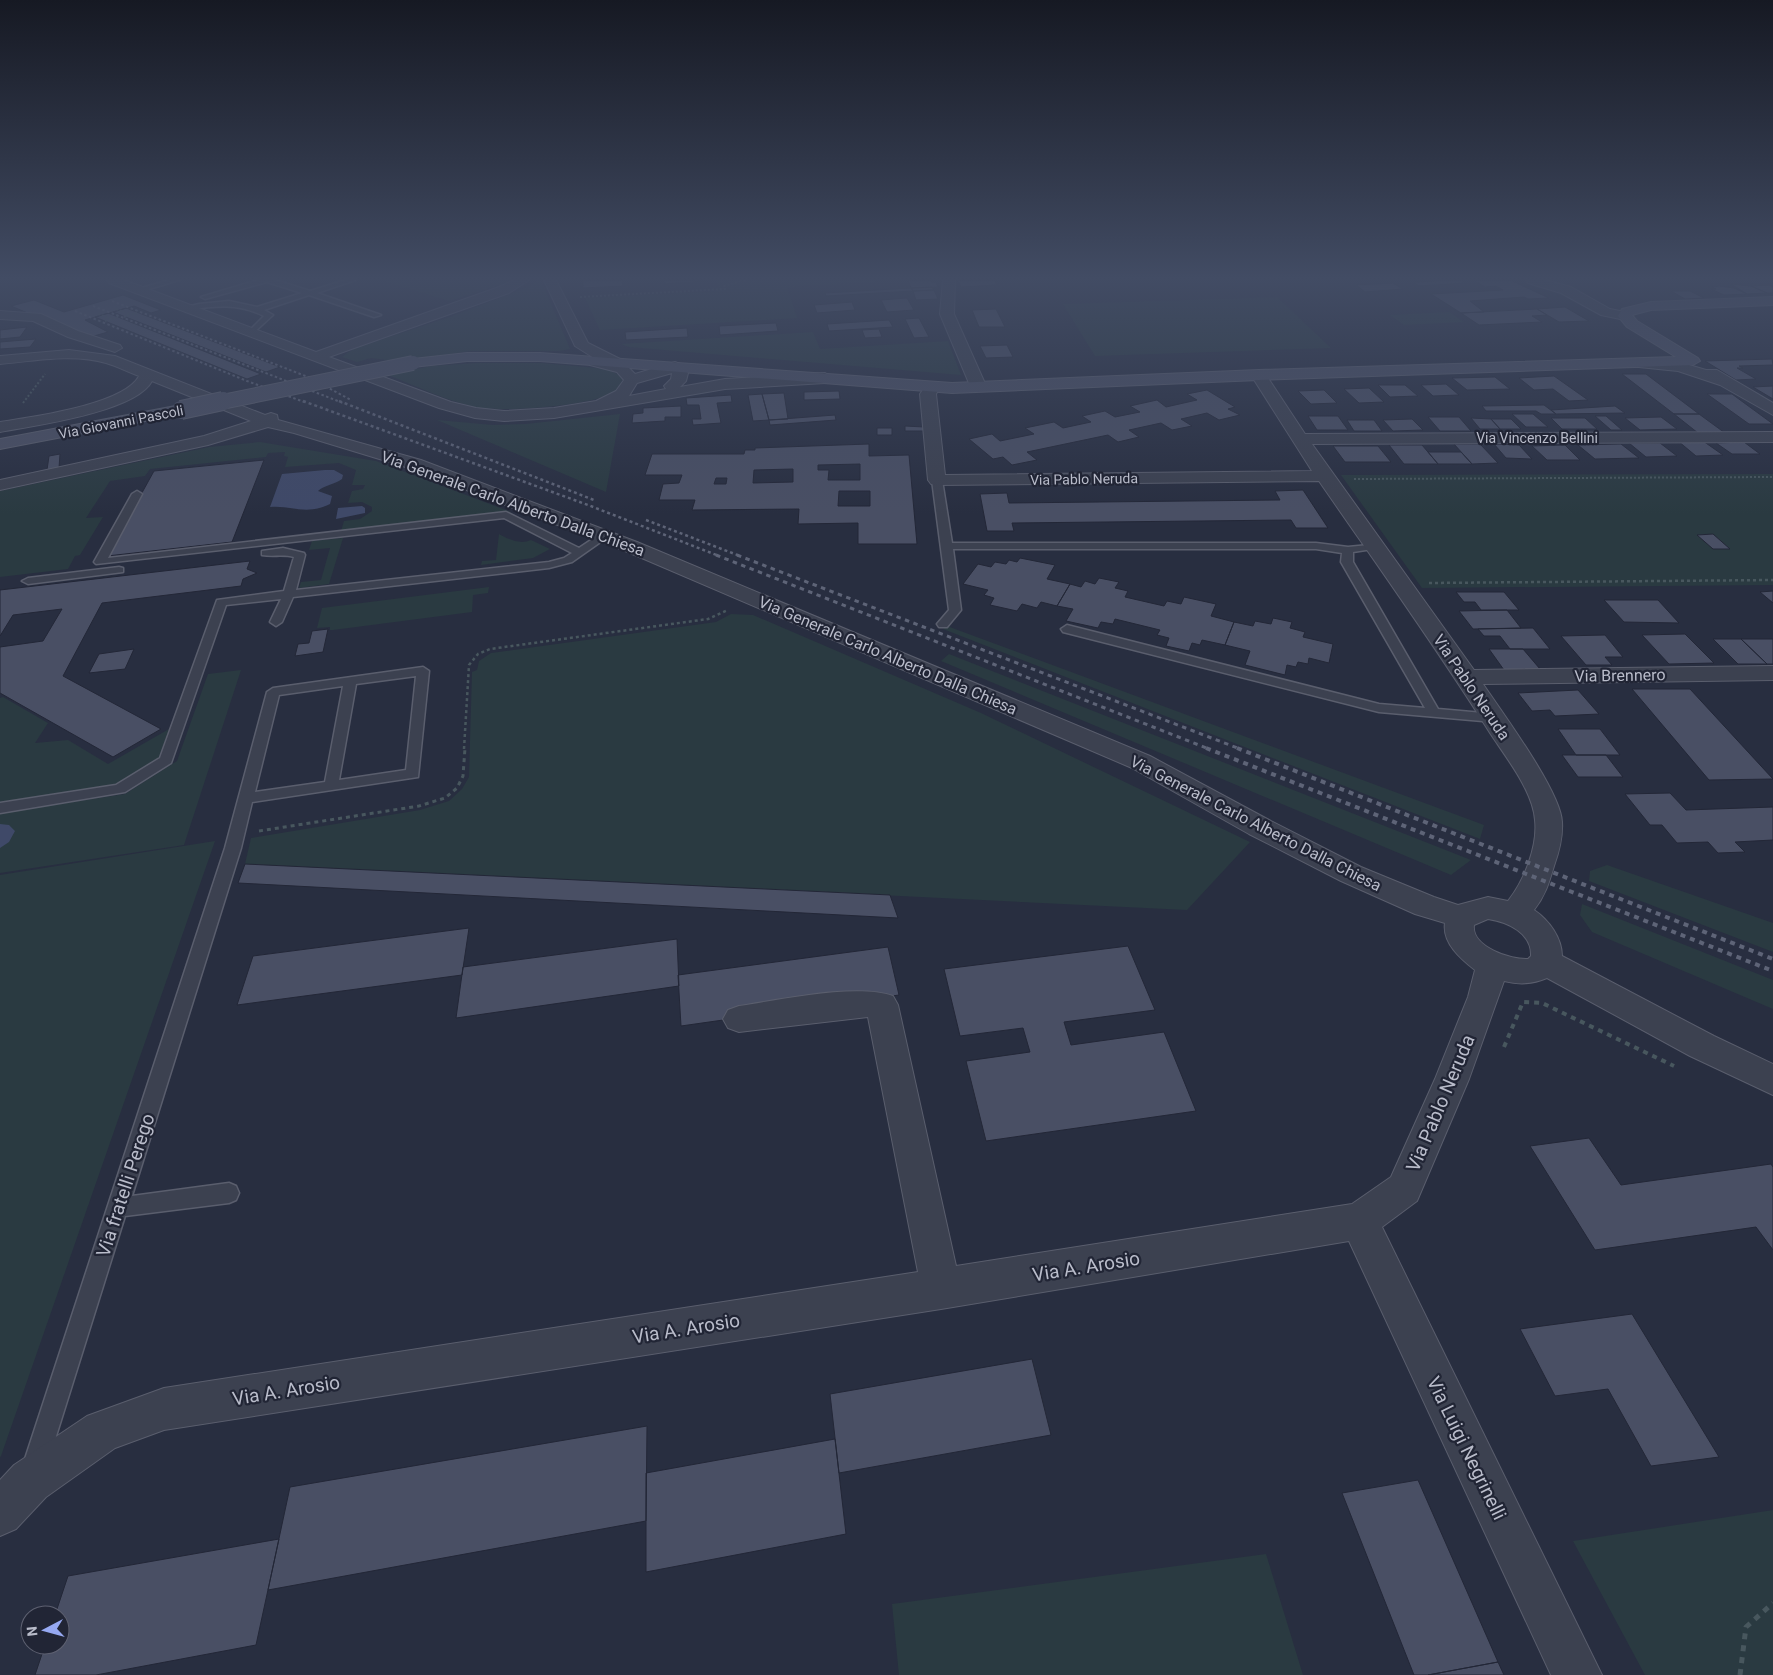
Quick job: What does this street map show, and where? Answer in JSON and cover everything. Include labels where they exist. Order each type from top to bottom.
[{"type":"street","name":"Via Generale Carlo Alberto Dalla Chiesa","points":[[0,360],[14,358]]},
{"type":"street","name":"Via Generale Carlo Alberto Dalla Chiesa","points":[[104,358],[298,429],[414,464],[604,536],[1141,762],[1308,853],[1424,906],[1462,918]]},
{"type":"street","name":"Via Generale Carlo Alberto Dalla Chiesa","points":[[143,358],[254,402],[270,419]]},
{"type":"street","name":"Via Giovanni Pascoli","points":[[318,358],[445,404],[475,413],[504,416],[535,415],[742,382],[825,378]]},
{"type":"street","name":"Via Giovanni Pascoli","points":[[0,444],[181,410],[412,363],[449,358]]},
{"type":"street","name":"Via Giovanni Pascoli","points":[[544,358],[932,387],[979,388],[1259,375],[1693,361]]},
{"type":"street","points":[[606,358],[614,362]]},
{"type":"street","points":[[966,358],[979,388]]},
{"type":"street","points":[[1634,363],[1655,358]]},
{"type":"street","points":[[1688,358],[1773,410]]},
{"type":"street","points":[[581,360],[622,369],[632,380],[622,394],[591,407]]},
{"type":"street","points":[[1634,363],[1679,367],[1728,382]]},
{"type":"street","name":"Via Giovanni Pascoli","points":[[632,380],[675,367]]},
{"type":"street","name":"Via Giovanni Pascoli","points":[[652,397],[678,381],[680,373],[675,367]]},
{"type":"street","points":[[116,401],[137,390],[145,381],[148,373]]},
{"type":"street","name":"Via Pablo Neruda","points":[[1259,375],[1323,474],[1467,676],[1530,776],[1544,802],[1549,820],[1547,844],[1532,892],[1514,914]]},
{"type":"street","points":[[0,427],[58,416],[176,385],[208,384]]},
{"type":"street","points":[[932,387],[928,394],[937,480]]},
{"type":"street","points":[[0,484],[208,440],[270,419]]},
{"type":"street","name":"Via Vincenzo Bellini","points":[[1301,439],[1773,437]]},
{"type":"street","name":"Via Pablo Neruda","points":[[937,480],[1293,477],[1323,474]]},
{"type":"street","name":"Via Brennero","points":[[1467,676],[1773,673]]},
{"type":"street","points":[[1488,908],[1514,914],[1527,921],[1546,942],[1548,952],[1545,962],[1539,968],[1524,972],[1505,970],[1492,965],[1478,957],[1467,947],[1461,936],[1459,926],[1462,918],[1468,912],[1488,908]]},
{"type":"street","points":[[1545,962],[1702,1046],[1773,1080]]},
{"type":"street","name":"Via Pablo Neruda","points":[[1359,1221],[1404,1189],[1452,1079],[1484,997],[1492,965]]},
{"type":"street","points":[[739,1019],[861,1003],[882,1005],[941,1288]]},
{"type":"street","name":"Via A. Arosio","points":[[30,1481],[102,1431],[164,1408],[941,1288],[1359,1221]]},
{"type":"street","name":"Via Luigi Negrinelli","points":[[1359,1221],[1577,1675]]},
{"type":"street","name":"Via fratelli Perego","points":[[0,1513],[30,1481]]},
{"type":"lane","points":[[937,480],[955,610],[943,624]]},
{"type":"lane","points":[[137,494],[100,562],[506,515],[579,552]]},
{"type":"lane","points":[[0,808],[120,789],[166,760],[221,602],[549,565],[568,560],[604,536]]},
{"type":"lane","points":[[947,546],[1316,546],[1348,550],[1375,546]]},
{"type":"lane","points":[[1348,550],[1347,562],[1433,711]]},
{"type":"lane","points":[[28,580],[283,551],[300,555],[289,594],[276,622]]},
{"type":"lane","points":[[1067,628],[1380,708],[1433,711],[1494,718]]},
{"type":"lane","points":[[246,798],[331,786],[413,774],[423,671],[350,681],[331,786]]},
{"type":"lane","name":"Via fratelli Perego","points":[[30,1481],[233,848],[273,692],[350,681]]},
{"type":"lane","points":[[118,1207],[229,1194]]},
{"type":"path","points":[[20,408],[47,372]]},
{"type":"path","points":[[1323,474],[1350,479],[1773,477]]},
{"type":"path","points":[[1399,579],[1425,583],[1773,580]]},
{"type":"path","points":[[263,830],[419,806],[445,798],[457,788],[462,776],[468,664],[478,654],[490,649],[708,619],[733,608]]},
{"type":"path","points":[[1504,1047],[1523,1002],[1542,1003],[1678,1068]]},
{"type":"path","points":[[1740,1675],[1746,1627],[1773,1603]]},
{"type":"shaded area","points":[[346,358],[370,358],[357,362]]},
{"type":"shaded area","points":[[372,358],[426,358],[402,362]]},
{"type":"shaded area","points":[[761,358],[955,358],[961,375]]},
{"type":"shaded area","points":[[477,363],[541,363],[608,369],[622,377],[622,381],[617,391],[589,401],[525,409],[487,409],[441,397],[388,375],[431,366]]},
{"type":"shaded area","points":[[620,414],[606,492],[437,420],[493,425],[525,424]]},
{"type":"shaded area","points":[[260,442],[376,461],[511,512],[341,531],[344,521],[360,519],[372,511],[372,507],[362,502],[348,503],[352,491],[363,489],[365,485],[352,485],[356,470],[339,463],[285,467],[288,457],[284,456],[285,452],[268,453],[266,457],[150,469],[145,476],[110,481],[86,518],[103,517],[80,555],[75,556],[68,569],[0,577],[0,491],[209,447]]},
{"type":"shaded area","points":[[1773,474],[1773,585],[1422,588],[1341,475]]},
{"type":"shaded area","points":[[499,534],[518,542],[531,540],[550,549],[533,558],[481,565],[482,561],[496,560]]},
{"type":"shaded area","points":[[343,538],[329,584],[299,588],[301,582],[321,580],[330,548],[309,550],[312,541]]},
{"type":"shaded area","points":[[489,587],[488,593],[473,595],[472,612],[333,630],[330,630],[330,627],[317,628],[322,608]]},
{"type":"shaded area","points":[[731,614],[753,615],[981,713],[1250,842],[1187,910],[245,864],[251,838],[420,810],[449,801],[462,789],[469,777],[472,672],[477,670],[479,661],[491,653],[716,622]]},
{"type":"shaded area","points":[[947,626],[1484,825],[1480,839],[943,629]]},
{"type":"shaded area","points":[[949,654],[1471,860],[1451,875],[941,661]]},
{"type":"shaded area","points":[[241,670],[184,845],[0,873],[0,813],[125,794],[177,761],[208,674]]},
{"type":"shaded area","points":[[3,697],[48,723],[35,743],[68,740],[108,764],[169,729],[158,760],[119,785],[0,802],[0,698]]},
{"type":"shaded area","points":[[215,841],[1,1456],[0,1457],[0,875]]},
{"type":"shaded area","points":[[1607,865],[1773,923],[1773,952],[1589,881],[1590,871]]},
{"type":"shaded area","points":[[1582,904],[1773,980],[1773,1009],[1592,932],[1580,915]]},
{"type":"shaded area","points":[[1773,1510],[1773,1675],[1645,1675],[1573,1541]]},
{"type":"shaded area","points":[[1266,1554],[1303,1675],[899,1675],[892,1604]]},
{"type":"water","points":[[334,470],[343,475],[339,481],[318,491],[332,496],[330,504],[306,510],[270,507],[282,474]]},
{"type":"water","points":[[362,506],[365,508],[365,513],[336,519],[338,508]]},
{"type":"water","points":[[0,824],[9,825],[15,831],[9,842],[0,848]]},
{"type":"building","points":[[196,358],[221,358],[261,374],[247,379]]},
{"type":"building","points":[[231,358],[257,358],[280,367],[266,372]]},
{"type":"building","points":[[1772,359],[1773,365],[1739,366],[1743,368],[1737,368],[1756,379],[1736,380],[1705,361]]},
{"type":"building","points":[[1622,374],[1646,374],[1699,414],[1674,414]]},
{"type":"building","points":[[1554,376],[1588,400],[1569,401],[1553,389],[1534,390],[1519,378]]},
{"type":"building","points":[[1495,377],[1510,389],[1467,390],[1452,378]]},
{"type":"building","points":[[1446,384],[1459,395],[1433,396],[1421,385]]},
{"type":"building","points":[[1378,385],[1405,385],[1418,396],[1390,397]]},
{"type":"building","points":[[1773,386],[1773,399],[1753,387]]},
{"type":"building","points":[[1369,388],[1384,402],[1359,403],[1344,389]]},
{"type":"building","points":[[1207,390],[1235,407],[1228,409],[1240,415],[1219,420],[1207,413],[1181,419],[1192,426],[1172,430],[1161,423],[1129,430],[1139,437],[1118,442],[1108,435],[1027,452],[1037,460],[1012,465],[1003,457],[993,459],[969,439],[992,434],[1000,441],[1034,434],[1025,428],[1054,422],[1063,428],[1091,422],[1082,416],[1105,411],[1115,417],[1140,412],[1130,406],[1157,400],[1166,407],[1197,400],[1187,394]]},
{"type":"building","points":[[1324,390],[1337,403],[1311,404],[1298,391]]},
{"type":"building","points":[[839,391],[840,399],[804,400],[804,392]]},
{"type":"building","points":[[784,393],[788,419],[769,420],[762,394]]},
{"type":"building","points":[[762,394],[769,420],[753,421],[748,395]]},
{"type":"building","points":[[1707,394],[1732,394],[1773,424],[1749,424]]},
{"type":"building","points":[[731,395],[732,402],[717,403],[721,423],[693,425],[692,419],[701,419],[699,405],[687,405],[686,398]]},
{"type":"building","points":[[1544,405],[1556,414],[1541,414],[1536,411],[1486,411],[1482,406]]},
{"type":"building","points":[[681,406],[681,417],[665,417],[665,421],[632,423],[633,414],[643,413],[643,408]]},
{"type":"building","points":[[1615,406],[1625,413],[1556,414],[1551,410]]},
{"type":"building","points":[[1512,414],[1533,414],[1548,427],[1526,427]]},
{"type":"building","points":[[1674,414],[1699,414],[1725,433],[1698,433]]},
{"type":"building","points":[[835,415],[836,420],[770,425],[769,420]]},
{"type":"building","points":[[1308,416],[1338,416],[1348,430],[1317,430]]},
{"type":"building","points":[[1595,416],[1606,416],[1622,430],[1611,430]]},
{"type":"building","points":[[1428,417],[1459,417],[1471,431],[1440,431]]},
{"type":"building","points":[[1661,417],[1677,429],[1640,430],[1625,418]]},
{"type":"building","points":[[1471,418],[1491,419],[1500,429],[1480,429]]},
{"type":"building","points":[[1551,418],[1585,418],[1597,429],[1562,429]]},
{"type":"building","points":[[1412,419],[1423,430],[1393,431],[1383,420]]},
{"type":"building","points":[[1491,419],[1511,419],[1521,429],[1500,429]]},
{"type":"building","points":[[1347,420],[1374,420],[1382,431],[1354,431]]},
{"type":"building","points":[[905,426],[924,427],[924,431],[905,431]]},
{"type":"building","points":[[877,428],[892,428],[892,435],[877,435]]},
{"type":"building","points":[[1678,441],[1703,441],[1723,455],[1696,456]]},
{"type":"building","points":[[1744,442],[1760,454],[1732,454],[1716,443]]},
{"type":"building","points":[[1629,443],[1660,443],[1677,456],[1646,457]]},
{"type":"building","points":[[869,444],[869,456],[909,455],[917,544],[858,544],[858,523],[798,524],[799,509],[692,510],[695,500],[659,500],[663,484],[679,483],[682,475],[645,475],[652,454],[744,454],[745,450],[755,450],[755,448]],"holes":[[[860,464],[860,480],[828,480],[829,470],[818,470],[818,465]],[[793,469],[793,482],[753,483],[754,470]],[[716,478],[727,478],[726,484],[714,484]],[[839,491],[870,491],[870,506],[838,506]]]},
{"type":"building","points":[[1454,444],[1480,444],[1498,463],[1472,464]]},
{"type":"building","points":[[1494,444],[1519,445],[1532,459],[1506,458]]},
{"type":"building","points":[[1621,444],[1639,458],[1595,459],[1578,445]]},
{"type":"building","points":[[1389,445],[1422,445],[1438,464],[1404,464]]},
{"type":"building","points":[[1565,445],[1580,460],[1547,460],[1532,446]]},
{"type":"building","points":[[1333,446],[1378,446],[1391,462],[1345,462]]},
{"type":"building","points":[[1428,452],[1461,452],[1472,464],[1438,464]]},
{"type":"building","points":[[60,454],[59,468],[47,470],[49,456]]},
{"type":"building","points":[[264,460],[232,542],[107,556],[154,471]]},
{"type":"building","points":[[1303,490],[1328,528],[1296,528],[1291,520],[1012,523],[1014,531],[987,531],[980,494],[1007,493],[1009,503],[1280,500],[1275,491]]},
{"type":"building","points":[[1713,534],[1730,549],[1713,549],[1697,535]]},
{"type":"building","points":[[1020,558],[1055,565],[1047,579],[1070,584],[1057,606],[1041,602],[1037,608],[1022,604],[1017,611],[990,605],[994,598],[984,595],[988,590],[963,584],[978,564],[991,567],[995,562],[1006,564],[1009,560],[1017,562]]},
{"type":"building","points":[[250,561],[247,569],[257,573],[243,579],[241,586],[102,603],[63,676],[161,729],[113,757],[0,693],[0,647],[43,641],[62,609],[13,615],[0,636],[0,590]]},
{"type":"building","points":[[1099,578],[1119,582],[1115,588],[1128,591],[1125,597],[1164,606],[1167,601],[1181,604],[1184,597],[1216,604],[1211,616],[1234,622],[1225,645],[1202,640],[1200,645],[1192,643],[1189,651],[1166,646],[1169,638],[1157,635],[1160,630],[1115,619],[1113,624],[1101,622],[1098,628],[1066,621],[1073,609],[1057,606],[1070,584],[1081,587],[1085,581],[1095,584]]},
{"type":"building","points":[[1773,591],[1773,603],[1760,592]]},
{"type":"building","points":[[1456,592],[1504,592],[1519,610],[1481,610],[1475,602],[1464,602]]},
{"type":"building","points":[[1604,600],[1658,600],[1679,623],[1624,622]]},
{"type":"building","points":[[1507,610],[1521,628],[1473,629],[1459,611]]},
{"type":"building","points":[[1273,618],[1292,622],[1290,628],[1305,632],[1303,637],[1333,644],[1329,663],[1309,658],[1308,664],[1298,662],[1296,667],[1287,665],[1285,675],[1245,665],[1250,651],[1225,645],[1234,622],[1253,626],[1255,621],[1271,624]]},
{"type":"building","points":[[1533,628],[1550,649],[1510,649],[1500,636],[1484,636],[1478,629]]},
{"type":"building","points":[[328,629],[323,652],[295,656],[298,644],[309,643],[312,631]]},
{"type":"building","points":[[1685,634],[1714,663],[1669,664],[1642,635]]},
{"type":"building","points":[[1605,635],[1623,657],[1605,657],[1612,665],[1586,665],[1561,636]]},
{"type":"building","points":[[1713,639],[1741,639],[1767,664],[1738,664]]},
{"type":"building","points":[[1741,639],[1773,639],[1773,664],[1767,664]]},
{"type":"building","points":[[134,649],[125,669],[89,673],[99,654]]},
{"type":"building","points":[[1489,649],[1523,649],[1540,669],[1504,670]]},
{"type":"building","points":[[1632,689],[1690,689],[1773,779],[1709,780]]},
{"type":"building","points":[[1578,690],[1599,714],[1555,716],[1550,710],[1532,711],[1518,693]]},
{"type":"building","points":[[1558,729],[1600,729],[1620,755],[1576,755]]},
{"type":"building","points":[[1562,755],[1606,755],[1623,777],[1578,777]]},
{"type":"building","points":[[1670,793],[1686,810],[1773,807],[1773,840],[1735,842],[1745,852],[1718,853],[1708,842],[1677,843],[1662,825],[1650,825],[1625,794]]},
{"type":"building","points":[[245,864],[890,895],[898,918],[238,883]]},
{"type":"building","points":[[469,928],[462,975],[237,1005],[253,956]]},
{"type":"building","points":[[677,939],[679,986],[456,1018],[463,967]]},
{"type":"building","points":[[1128,946],[1155,1010],[1064,1022],[1071,1045],[1164,1032],[1196,1111],[986,1141],[966,1061],[1030,1052],[1023,1028],[960,1036],[944,969]]},
{"type":"building","points":[[888,947],[899,995],[681,1026],[678,975]]},
{"type":"building","points":[[1589,1138],[1621,1185],[1771,1164],[1773,1167],[1773,1250],[1756,1227],[1595,1250],[1530,1146]]},
{"type":"building","points":[[1632,1314],[1719,1457],[1651,1466],[1608,1389],[1555,1396],[1520,1329]]},
{"type":"building","points":[[1032,1359],[1051,1435],[839,1473],[830,1394]]},
{"type":"building","points":[[647,1426],[646,1521],[268,1590],[290,1487]]},
{"type":"building","points":[[835,1439],[846,1534],[646,1572],[646,1473]]},
{"type":"building","points":[[1418,1480],[1498,1662],[1428,1675],[1414,1675],[1342,1493]]},
{"type":"building","points":[[279,1539],[256,1645],[96,1675],[35,1675],[42,1655],[70,1655],[70,1605],[58,1605],[68,1576]]},
{"type":"building","points":[[1498,1662],[1504,1675],[1428,1675]]},
{"type":"railway","points":[[191,358],[307,403]]},
{"type":"railway","points":[[227,358],[343,403]]},
{"type":"railway","points":[[259,358],[308,377],[351,400]]},
{"type":"railway","points":[[303,401],[588,505],[719,556]]},
{"type":"railway","points":[[339,401],[594,500]]},
{"type":"railway","points":[[646,520],[740,556]]},
{"type":"railway","points":[[716,555],[1209,749]]},
{"type":"railway","points":[[737,555],[1240,749]]},
{"type":"railway","points":[[1206,748],[1773,971]]},
{"type":"railway","points":[[1237,748],[1773,959]]}]
